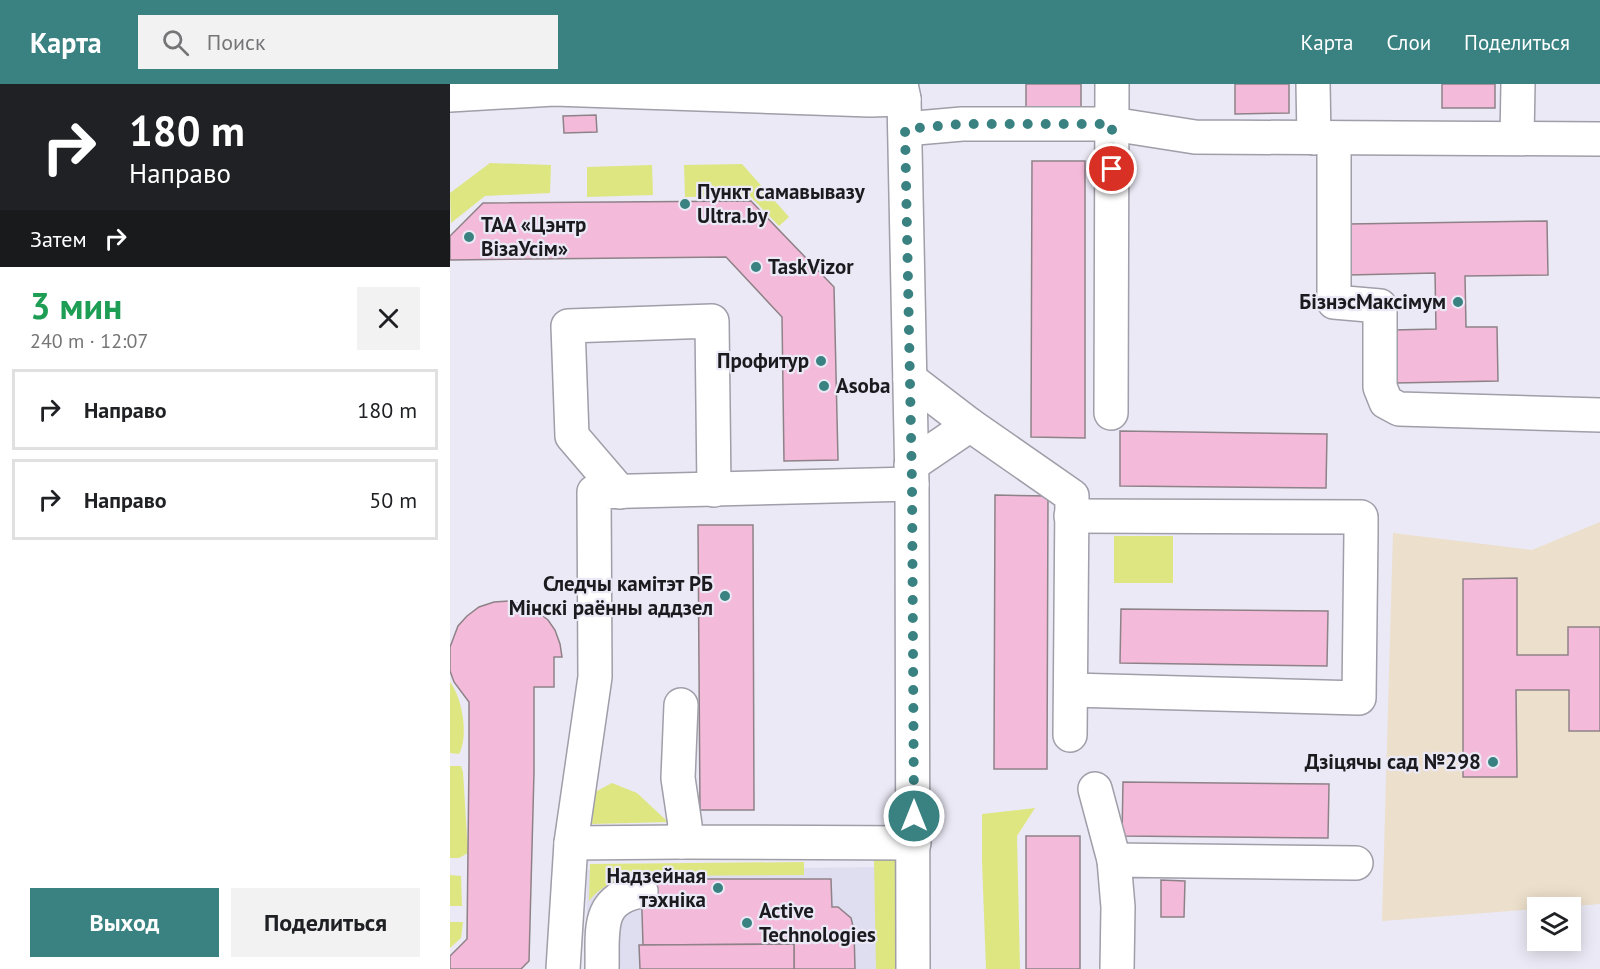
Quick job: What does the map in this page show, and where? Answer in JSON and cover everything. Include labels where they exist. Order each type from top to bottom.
[{"type":"street","points":[[1110,412],[1112,84]]},
{"type":"street","points":[[1313,84],[1324,138],[1334,302],[1380,306],[1380,387],[1386,402],[1399,409],[1600,415]]},
{"type":"street","points":[[1517,138],[1518,84]]},
{"type":"street","points":[[450,95],[554,87],[870,100],[904,99],[962,124],[1112,124],[1195,137],[1600,139]]},
{"type":"street","points":[[904,99],[912,475],[913,969]]},
{"type":"street","points":[[621,492],[572,436],[567,326],[712,321],[714,490]]},
{"type":"street","points":[[910,379],[970,425],[1072,496],[1070,735]]},
{"type":"street","points":[[563,969],[571,843],[596,677],[594,492],[714,490],[912,475],[970,425]]},
{"type":"street","points":[[1071,516],[1361,517],[1359,698],[1072,690]]},
{"type":"street","points":[[681,705],[678,778],[685,825],[681,842]]},
{"type":"street","points":[[1095,789],[1114,860],[1118,907],[1117,969]]},
{"type":"street","points":[[571,843],[914,843]]},
{"type":"street","points":[[1114,860],[1356,863]]},
{"type":"street","points":[[602,969],[603,924],[608,907],[626,894],[641,891]]},
{"type":"shaded area","name":"Дзіцячы сад №298","points":[[1600,522],[1600,904],[1581,905],[1581,897],[1527,897],[1527,910],[1382,921],[1393,533],[1532,550]]},
{"type":"shaded area","points":[[883,867],[881,969],[586,969],[587,870]]},
{"type":"green space","points":[[490,163],[551,165],[550,193],[485,196],[451,223],[450,193]]},
{"type":"green space","points":[[742,164],[789,217],[779,226],[750,196],[685,197],[684,165]]},
{"type":"green space","points":[[652,165],[653,195],[587,197],[587,167]]},
{"type":"green space","points":[[1114,536],[1173,536],[1173,583],[1114,583]]},
{"type":"green space","points":[[450,682],[458,697],[463,717],[464,737],[459,754],[450,753]]},
{"type":"green space","points":[[450,766],[461,766],[463,772],[468,853],[459,858],[450,858]]},
{"type":"green space","points":[[612,783],[637,793],[668,822],[592,824],[595,792]]},
{"type":"green space","points":[[1035,808],[1017,836],[1020,969],[986,969],[982,814]]},
{"type":"green space","points":[[895,859],[896,969],[876,969],[874,860]]},
{"type":"green space","points":[[804,862],[804,875],[634,877],[607,886],[589,901],[590,864]]},
{"type":"green space","points":[[450,875],[461,876],[462,906],[450,906]]},
{"type":"green space","points":[[450,922],[463,922],[461,938],[450,948]]},
{"type":"building","points":[[1026,84],[1081,84],[1081,116],[1026,117]]},
{"type":"building","points":[[1235,84],[1289,84],[1289,113],[1235,114]]},
{"type":"building","points":[[1442,84],[1495,84],[1495,108],[1442,108]]},
{"type":"building","points":[[596,115],[597,132],[564,133],[563,116]]},
{"type":"building","points":[[1032,161],[1085,161],[1085,438],[1031,437]]},
{"type":"building","points":[[751,201],[834,287],[838,460],[784,461],[782,317],[726,257],[450,260],[450,236],[483,203]]},
{"type":"building","points":[[1547,221],[1548,275],[1465,276],[1466,327],[1497,327],[1498,381],[1395,383],[1394,330],[1436,329],[1435,273],[1349,275],[1349,224]]},
{"type":"building","points":[[1120,431],[1327,434],[1326,488],[1120,486]]},
{"type":"building","points":[[995,495],[1048,496],[1047,769],[994,769]]},
{"type":"building","points":[[698,525],[753,525],[754,810],[700,810]]},
{"type":"building","points":[[1517,578],[1517,655],[1568,655],[1568,627],[1600,627],[1600,731],[1569,731],[1569,690],[1516,690],[1517,777],[1463,777],[1463,579]]},
{"type":"building","points":[[509,601],[525,605],[548,620],[555,630],[562,657],[554,657],[554,687],[534,687],[529,961],[521,969],[450,969],[450,956],[467,939],[469,702],[454,682],[450,671],[450,647],[458,626],[467,616],[479,607],[494,602]]},
{"type":"building","points":[[1121,609],[1328,611],[1327,666],[1120,663]]},
{"type":"building","points":[[1123,782],[1329,784],[1328,838],[1122,836]]},
{"type":"building","points":[[1026,836],[1080,836],[1080,969],[1026,969]]},
{"type":"building","name":"Active Technologies","points":[[641,879],[831,879],[832,907],[838,907],[851,918],[854,930],[855,969],[794,969],[794,944],[643,945]]},
{"type":"building","points":[[1161,880],[1185,881],[1184,917],[1161,917]]},
{"type":"building","points":[[794,944],[794,969],[640,969],[639,945]]},
{"type":"place","name":"Пункт самавывазу Ultra.by","points":[[685,204]]},
{"type":"place","name":"ТАА «Цэнтр ВізаУсім»","points":[[469,237]]},
{"type":"place","name":"TaskVizor","points":[[756,267]]},
{"type":"place","name":"БізнэсМаксімум","points":[[1458,302]]},
{"type":"place","name":"Профитур","points":[[821,361]]},
{"type":"place","name":"Asoba","points":[[824,386]]},
{"type":"place","name":"Следчы камітэт РБ Мінскі раённы аддзел","points":[[725,596]]},
{"type":"place","name":"Дзіцячы сад №298","points":[[1493,762]]},
{"type":"place","name":"Надзейная тэхніка","points":[[718,888]]},
{"type":"place","name":"Active Technologies","points":[[747,923]]},
{"type":"route","points":[[914,816],[912,484],[905,129],[962,124],[1112,124],[1112,169]]}]
